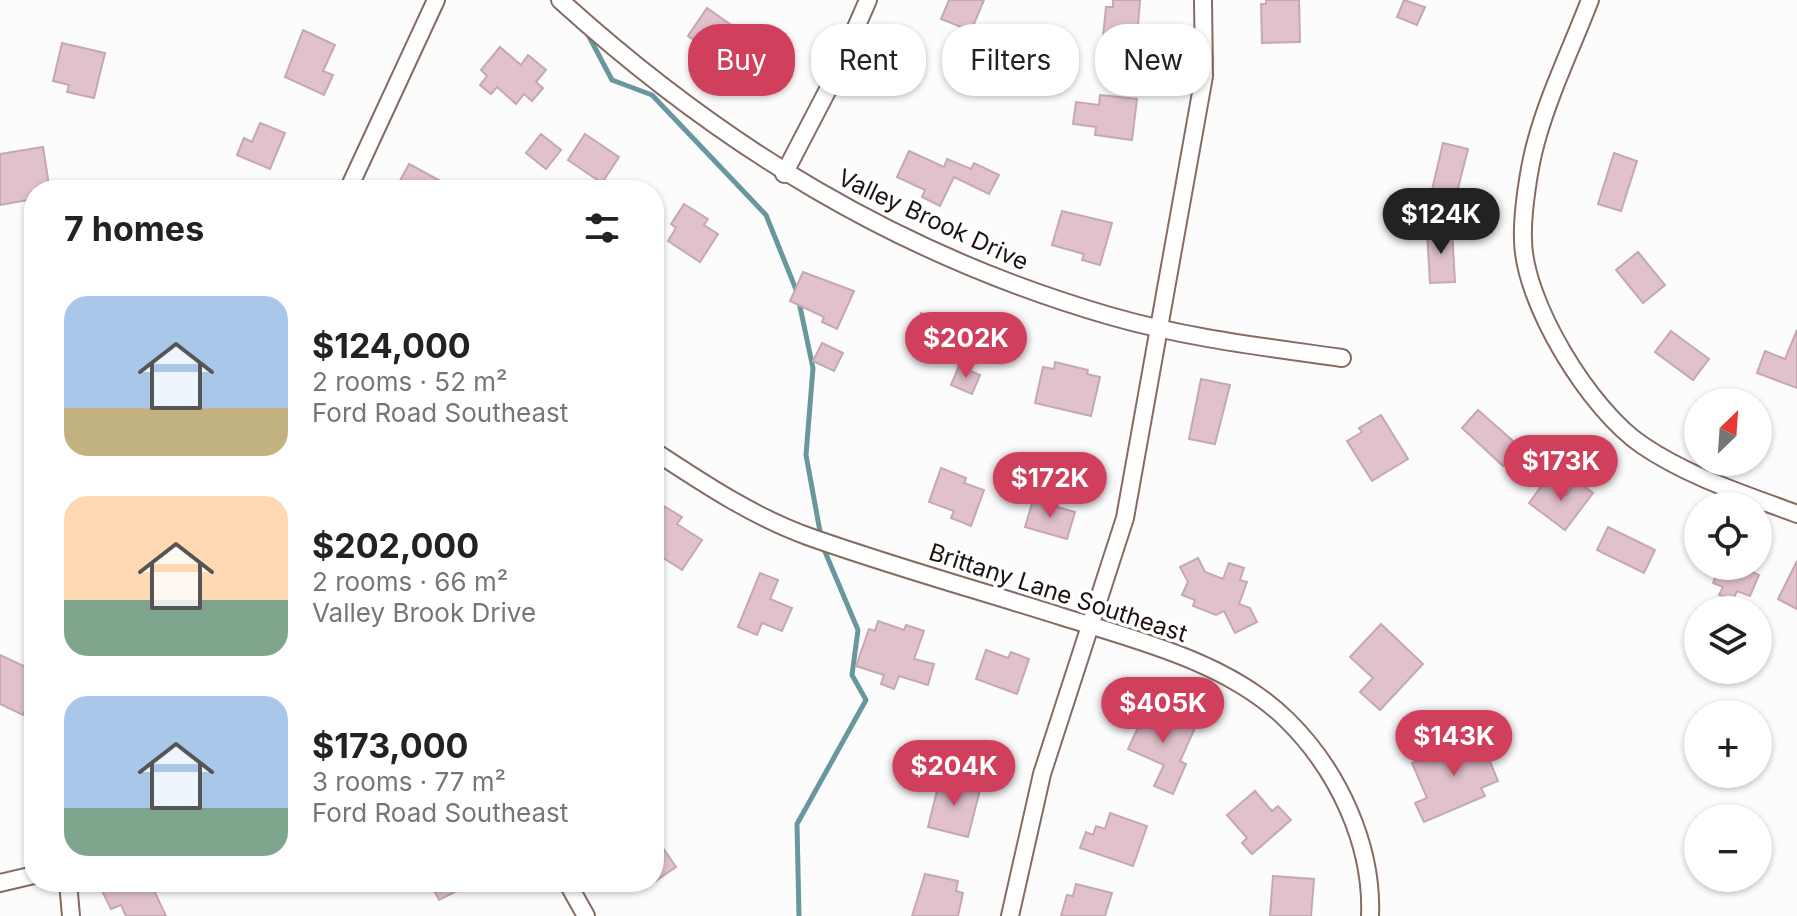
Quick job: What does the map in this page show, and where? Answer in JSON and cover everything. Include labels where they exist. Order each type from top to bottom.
[{"type":"street","points":[[353,180],[436,0]]},
{"type":"street","name":"Valley Brook Drive","points":[[560,0],[668,93],[784,174],[856,215],[969,267],[1099,313],[1227,342],[1342,358]]},
{"type":"street","points":[[784,174],[834,78],[868,0]]},
{"type":"street","points":[[1010,916],[1042,774],[1125,518],[1204,76],[1203,0]]},
{"type":"street","points":[[1590,0],[1535,143],[1523,238],[1526,264],[1546,317],[1560,347],[1584,381],[1621,428],[1641,444],[1702,479],[1797,514]]},
{"type":"street","name":"Brittany Lane Southeast","points":[[664,457],[745,509],[804,535],[1091,626],[1213,671],[1240,685],[1286,718],[1328,772],[1358,835],[1368,865],[1370,916]]},
{"type":"street","points":[[0,883],[24,877]]},
{"type":"street","points":[[69,892],[71,916]]},
{"type":"street","points":[[573,892],[586,916]]},
{"type":"building","points":[[949,0],[984,0],[974,24],[954,24],[941,19]]},
{"type":"building","points":[[1113,0],[1140,0],[1138,24],[1104,24],[1106,7],[1113,7]]},
{"type":"building","points":[[1266,0],[1299,0],[1300,42],[1262,43],[1261,4],[1266,4]]},
{"type":"building","points":[[1404,0],[1425,7],[1417,25],[1397,17]]},
{"type":"building","points":[[707,8],[730,24],[696,24]]},
{"type":"building","points":[[303,30],[335,45],[323,71],[333,75],[324,95],[285,77]]},
{"type":"building","points":[[62,43],[105,53],[94,98],[67,92],[69,85],[53,81]]},
{"type":"building","points":[[500,47],[521,65],[528,55],[546,70],[536,82],[543,88],[532,101],[524,94],[516,104],[497,87],[491,94],[480,85],[487,76],[481,70]]},
{"type":"building","points":[[1100,96],[1137,99],[1132,140],[1095,135],[1096,127],[1073,124],[1076,102],[1099,105]]},
{"type":"building","points":[[260,123],[285,133],[270,169],[237,155],[244,138],[252,142]]},
{"type":"building","points":[[541,134],[561,150],[546,169],[526,153]]},
{"type":"building","points":[[585,134],[619,157],[604,180],[598,180],[568,160]]},
{"type":"building","points":[[1443,143],[1468,149],[1455,200],[1431,194]]},
{"type":"building","points":[[43,147],[48,180],[24,180],[24,201],[0,205],[0,154]]},
{"type":"building","points":[[909,151],[944,167],[947,159],[971,169],[974,163],[999,175],[989,194],[954,177],[940,206],[922,197],[925,190],[897,177]]},
{"type":"building","points":[[1614,153],[1637,161],[1621,211],[1598,204]]},
{"type":"building","points":[[409,164],[439,180],[400,180]]},
{"type":"building","points":[[684,204],[708,219],[704,225],[718,234],[700,262],[668,241],[676,228],[671,224]]},
{"type":"building","points":[[1062,211],[1112,223],[1100,265],[1082,260],[1084,254],[1052,245]]},
{"type":"building","points":[[1452,230],[1455,282],[1430,283],[1427,231]]},
{"type":"building","points":[[1638,252],[1665,285],[1643,303],[1616,270]]},
{"type":"building","points":[[803,272],[854,291],[837,329],[822,322],[824,317],[790,301]]},
{"type":"building","points":[[921,313],[954,327],[957,322],[975,329],[964,354],[929,340],[926,346],[910,340]]},
{"type":"building","points":[[1797,330],[1797,388],[1757,373],[1765,351],[1785,359]]},
{"type":"building","points":[[1671,331],[1709,359],[1693,380],[1655,352]]},
{"type":"building","points":[[822,343],[843,353],[834,371],[813,361]]},
{"type":"building","points":[[1055,362],[1088,370],[1087,374],[1100,377],[1091,416],[1035,403],[1043,367],[1054,369]]},
{"type":"building","points":[[959,366],[980,375],[972,394],[951,385]]},
{"type":"building","points":[[1201,379],[1230,385],[1215,444],[1189,439]]},
{"type":"building","points":[[1478,410],[1520,447],[1503,466],[1462,428]]},
{"type":"building","points":[[1381,415],[1408,459],[1372,481],[1347,441],[1362,432],[1359,428]]},
{"type":"building","points":[[941,468],[966,478],[964,483],[984,490],[971,526],[951,518],[954,511],[929,502]]},
{"type":"building","points":[[1546,480],[1566,495],[1577,481],[1593,493],[1565,530],[1529,503]]},
{"type":"building","points":[[1033,500],[1075,512],[1067,539],[1025,527]]},
{"type":"building","points":[[664,506],[682,517],[677,524],[702,540],[682,570],[664,558]]},
{"type":"building","points":[[1608,527],[1655,550],[1644,573],[1597,550]]},
{"type":"building","points":[[1198,558],[1205,572],[1223,579],[1229,563],[1244,568],[1240,580],[1247,582],[1239,604],[1250,608],[1257,622],[1235,633],[1224,611],[1216,615],[1193,606],[1195,600],[1182,595],[1188,582],[1180,567]]},
{"type":"building","points":[[1797,561],[1797,609],[1778,599]]},
{"type":"building","points":[[760,573],[778,580],[770,599],[792,608],[782,631],[762,623],[757,635],[738,627]]},
{"type":"building","points":[[1714,580],[1757,580],[1750,596],[1737,591],[1735,596],[1722,596],[1719,595],[1723,587],[1713,583]]},
{"type":"building","points":[[878,621],[904,630],[906,625],[924,631],[914,659],[934,664],[928,685],[899,676],[894,689],[881,684],[884,675],[856,666],[869,629],[875,631]]},
{"type":"building","points":[[1381,624],[1423,664],[1380,710],[1360,692],[1373,678],[1350,657]]},
{"type":"building","points":[[986,650],[1008,658],[1011,652],[1029,659],[1017,694],[976,679]]},
{"type":"building","points":[[0,655],[24,666],[24,713],[0,704]]},
{"type":"building","points":[[1147,708],[1164,715],[1166,712],[1195,728],[1180,761],[1186,764],[1173,794],[1154,786],[1164,765],[1128,749]]},
{"type":"building","points":[[1479,735],[1498,781],[1481,788],[1485,796],[1424,822],[1415,803],[1427,798],[1412,763]]},
{"type":"building","points":[[940,779],[980,790],[968,837],[928,827]]},
{"type":"building","points":[[1255,791],[1272,811],[1278,806],[1291,820],[1252,854],[1242,843],[1247,838],[1227,815]]},
{"type":"building","points":[[1110,813],[1147,826],[1133,866],[1080,848],[1086,832],[1093,835],[1096,826],[1105,829]]},
{"type":"building","points":[[664,850],[676,867],[664,875]]},
{"type":"building","points":[[925,874],[958,881],[956,891],[963,893],[958,916],[912,916]]},
{"type":"building","points":[[1273,876],[1314,879],[1311,916],[1270,916]]},
{"type":"building","points":[[1076,884],[1112,893],[1105,916],[1061,916],[1067,895],[1073,896]]},
{"type":"building","points":[[102,892],[155,892],[166,916],[126,916],[121,905],[111,909]]},
{"type":"building","points":[[435,892],[455,892],[439,900]]},
{"type":"waterway","points":[[585,29],[612,80],[652,95],[766,215],[797,292]]},
{"type":"waterway","points":[[799,302],[813,368],[806,455],[821,537]]},
{"type":"waterway","points":[[799,916],[797,824],[866,700],[852,675],[858,630],[823,547]]}]
